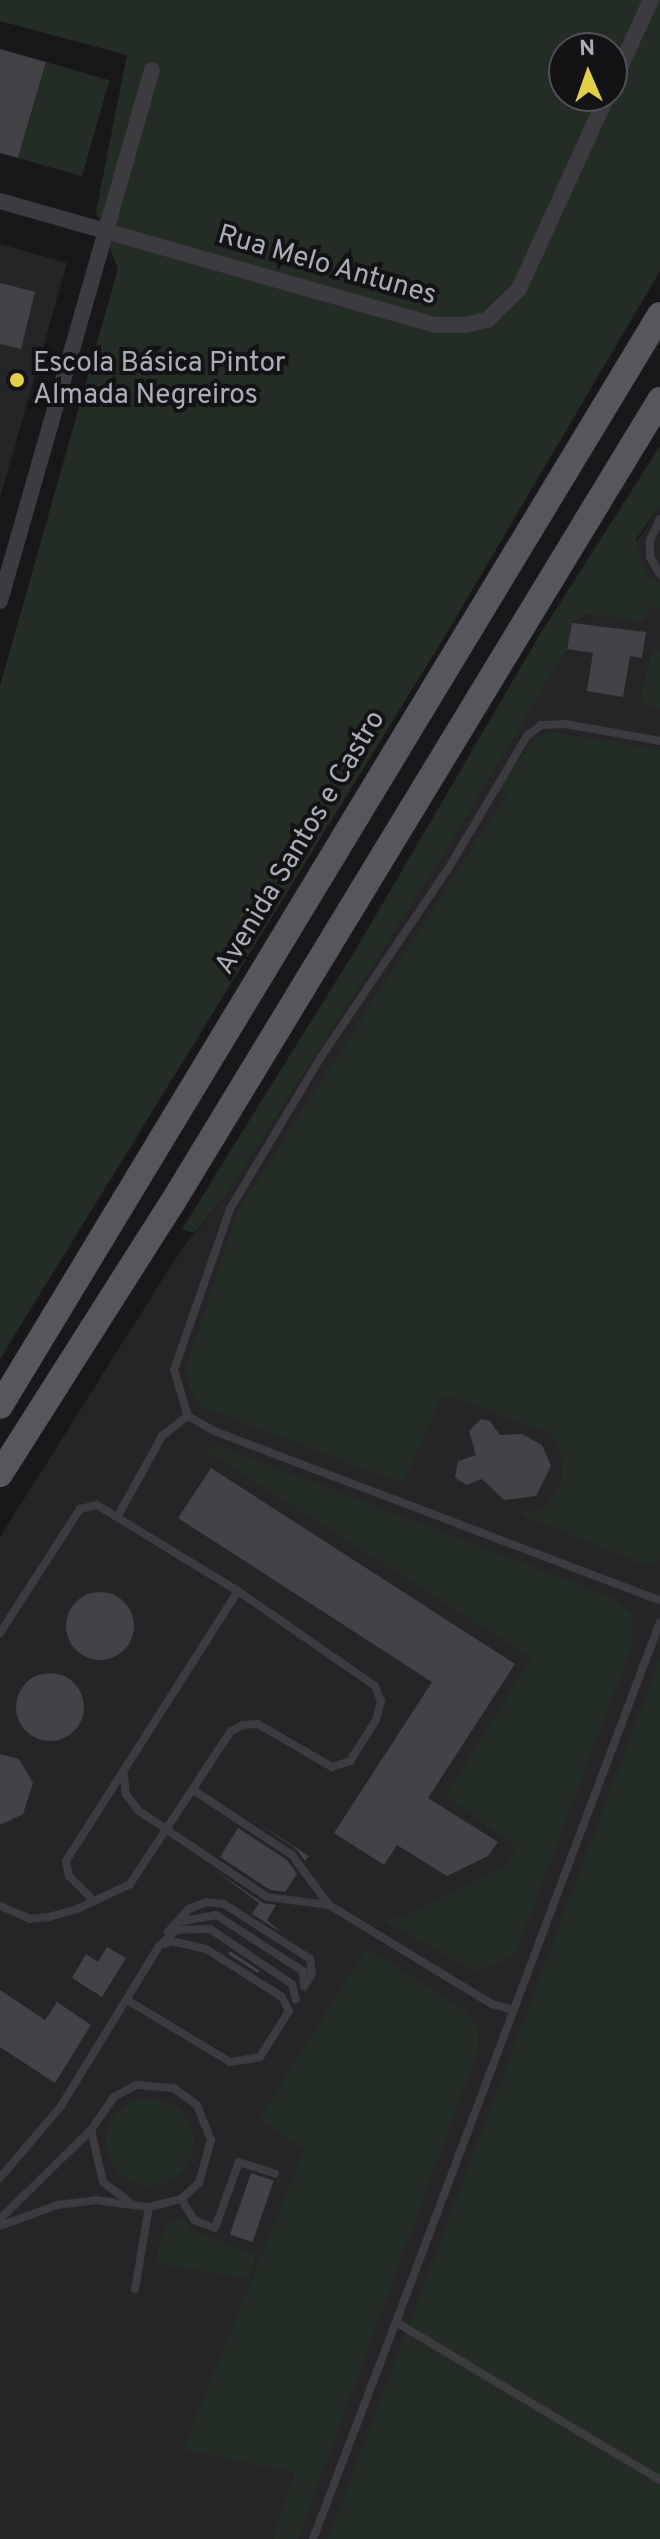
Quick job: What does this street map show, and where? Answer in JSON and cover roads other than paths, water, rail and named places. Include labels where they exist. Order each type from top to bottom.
[{"type":"main road","name":"Avenida Santos e Castro","points":[[0,1406],[660,315]]},
{"type":"main road","points":[[0,1474],[171,1205],[660,400]]},
{"type":"street","points":[[628,50],[651,0]]},
{"type":"street","points":[[0,601],[152,70]]},
{"type":"street","name":"Rua Melo Antunes","points":[[0,201],[436,325],[487,320],[519,289],[600,112]]},
{"type":"lane","points":[[660,519],[650,540],[650,557],[660,574]]},
{"type":"lane","points":[[660,741],[565,724],[541,725],[527,736],[448,869],[321,1057],[230,1209],[174,1370],[188,1416],[214,1431],[660,1600]]},
{"type":"lane","points":[[119,1514],[162,1436],[188,1416]]},
{"type":"lane","points":[[0,1633],[80,1509],[97,1505],[119,1514],[358,1671],[375,1686],[381,1701],[376,1720],[350,1761],[332,1767],[258,1724],[243,1725],[231,1731],[130,1884],[94,1901],[30,1919],[0,1906]]},
{"type":"lane","points":[[94,1901],[69,1876],[66,1861],[103,1797],[124,1776],[238,1591]]},
{"type":"lane","points":[[313,2539],[660,1622]]},
{"type":"lane","points":[[124,1776],[126,1794],[166,1831],[267,1897],[329,1905]]},
{"type":"lane","points":[[193,1790],[292,1855],[329,1905],[492,2004],[514,2010]]},
{"type":"lane","points":[[0,2178],[61,2106],[159,1946],[175,1923],[206,1902],[224,1904],[310,1959],[312,1974],[260,2057],[230,2062],[127,2000]]},
{"type":"lane","points":[[175,1923],[216,1915],[303,1971],[304,1987]]},
{"type":"lane","points":[[159,1946],[176,1930],[210,1929],[292,1984],[296,2000]]},
{"type":"lane","points":[[159,1946],[172,1941],[206,1949],[282,1997],[289,2011]]},
{"type":"lane","points":[[0,2219],[91,2130],[114,2097],[136,2085],[157,2084],[186,2095],[197,2105],[211,2140],[199,2183],[181,2199],[149,2207],[130,2202],[57,2205],[0,2226]]},
{"type":"lane","points":[[91,2130],[103,2182],[130,2202]]},
{"type":"lane","points":[[181,2199],[194,2220],[215,2228],[239,2162],[275,2174]]},
{"type":"lane","points":[[135,2289],[149,2207]]},
{"type":"lane","points":[[396,2322],[660,2480]]},
{"type":"place","name":"Escola Básica Pintor Almada Negreiros","points":[[17,380]]}]
